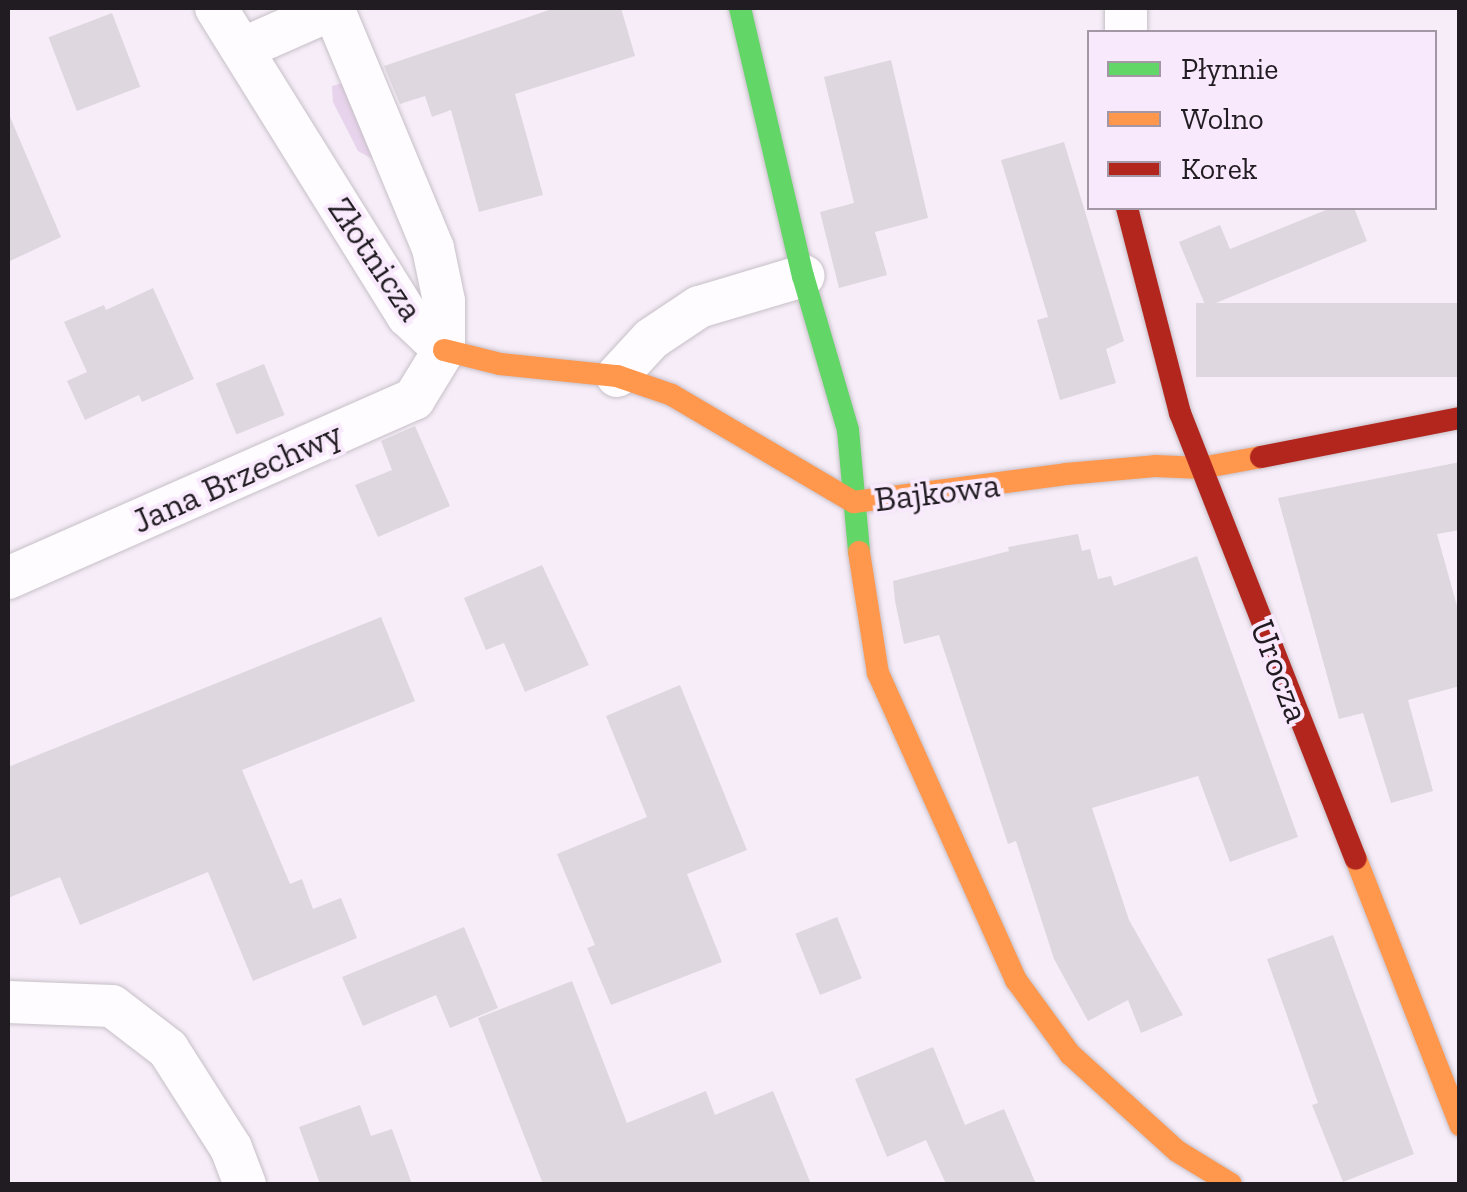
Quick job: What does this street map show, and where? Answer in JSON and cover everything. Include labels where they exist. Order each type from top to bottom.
[{"type":"street","name":"Złotnicza","points":[[216,8],[408,316],[444,350]]},
{"type":"street","name":"Złotnicza","points":[[334,8],[433,248],[444,301],[444,350]]},
{"type":"street","points":[[242,50],[334,8]]},
{"type":"street","points":[[740,8],[803,276],[848,430],[864,606],[878,674],[1016,980],[1070,1054],[1177,1151],[1231,1184]]},
{"type":"street","name":"Urocza","points":[[1128,210],[1160,348],[1201,468],[1460,1125]]},
{"type":"street","points":[[617,376],[651,338],[699,307],[803,276]]},
{"type":"street","name":"Bajkowa","points":[[444,350],[500,364],[617,376],[672,395],[854,502],[1066,474],[1154,466],[1201,468],[1460,418]]},
{"type":"street","name":"Jana Brzechwy","points":[[8,578],[414,398],[444,350]]},
{"type":"street","points":[[8,1002],[112,1006],[168,1049],[231,1148],[246,1184]]},
{"type":"shaded area","points":[[350,81],[378,162],[358,151],[333,102],[332,86]]},
{"type":"building","points":[[555,8],[621,8],[635,56],[515,94],[543,195],[479,212],[451,110],[432,117],[425,96],[400,104],[384,66]]},
{"type":"building","points":[[112,13],[140,87],[77,111],[49,37]]},
{"type":"building","points":[[891,60],[928,218],[875,232],[887,275],[839,288],[820,212],[854,203],[824,77]]},
{"type":"building","points":[[8,112],[61,237],[8,262]]},
{"type":"building","points":[[1064,142],[1124,341],[1106,349],[1116,383],[1060,400],[1037,320],[1048,317],[1001,160]]},
{"type":"building","points":[[1326,210],[1355,210],[1367,241],[1206,307],[1179,242],[1220,225],[1230,249]]},
{"type":"building","points":[[153,288],[194,379],[142,402],[139,395],[85,420],[67,381],[87,372],[64,322],[104,305],[106,310]]},
{"type":"building","points":[[1196,303],[1460,303],[1460,377],[1196,377]]},
{"type":"building","points":[[264,364],[285,415],[236,434],[216,383]]},
{"type":"building","points":[[415,426],[450,506],[378,537],[355,485],[392,470],[381,441]]},
{"type":"building","points":[[1460,462],[1460,530],[1437,534],[1460,617],[1460,686],[1408,700],[1433,791],[1391,803],[1363,713],[1339,719],[1278,498]]},
{"type":"building","points":[[1078,534],[1082,551],[1090,549],[1098,579],[1111,576],[1114,586],[1197,556],[1298,837],[1230,862],[1198,776],[1092,808],[1129,920],[1183,1015],[1141,1033],[1128,1000],[1088,1021],[1054,959],[1016,841],[1008,844],[939,635],[904,644],[895,601],[893,581],[1009,551],[1008,547]]},
{"type":"building","points":[[542,565],[589,665],[525,692],[504,643],[486,650],[464,598]]},
{"type":"building","points":[[381,617],[415,701],[242,770],[290,884],[302,879],[313,909],[341,898],[357,938],[253,981],[208,872],[80,925],[60,877],[8,898],[8,767]]},
{"type":"building","points":[[680,685],[747,850],[687,874],[722,962],[611,1005],[587,948],[595,945],[557,854],[647,817],[606,716]]},
{"type":"building","points":[[837,917],[862,978],[820,995],[795,934]]},
{"type":"building","points":[[464,927],[498,1008],[450,1028],[436,995],[363,1026],[342,977]]},
{"type":"building","points":[[1333,935],[1414,1154],[1343,1182],[1312,1105],[1318,1103],[1267,959]]},
{"type":"building","points":[[572,981],[627,1123],[706,1091],[715,1115],[773,1091],[811,1184],[543,1184],[478,1018]]},
{"type":"building","points":[[933,1047],[965,1125],[1004,1109],[1036,1184],[946,1184],[926,1140],[887,1157],[855,1079]]},
{"type":"building","points":[[360,1105],[371,1136],[392,1129],[412,1184],[320,1184],[299,1127]]},
{"type":"traffic: fast","points":[[740,8],[803,276],[848,430],[859,552]]},
{"type":"traffic: slow","points":[[444,350],[500,364],[617,376],[672,395],[854,502],[1066,474],[1155,466],[1201,468],[1261,457]]},
{"type":"traffic: slow","points":[[859,552],[878,673],[1016,980],[1070,1054],[1177,1151],[1231,1184]]},
{"type":"traffic: slow","points":[[1356,859],[1460,1125]]},
{"type":"traffic: jam","points":[[1128,210],[1180,413],[1356,859]]},
{"type":"traffic: jam","points":[[1261,457],[1460,418]]}]
